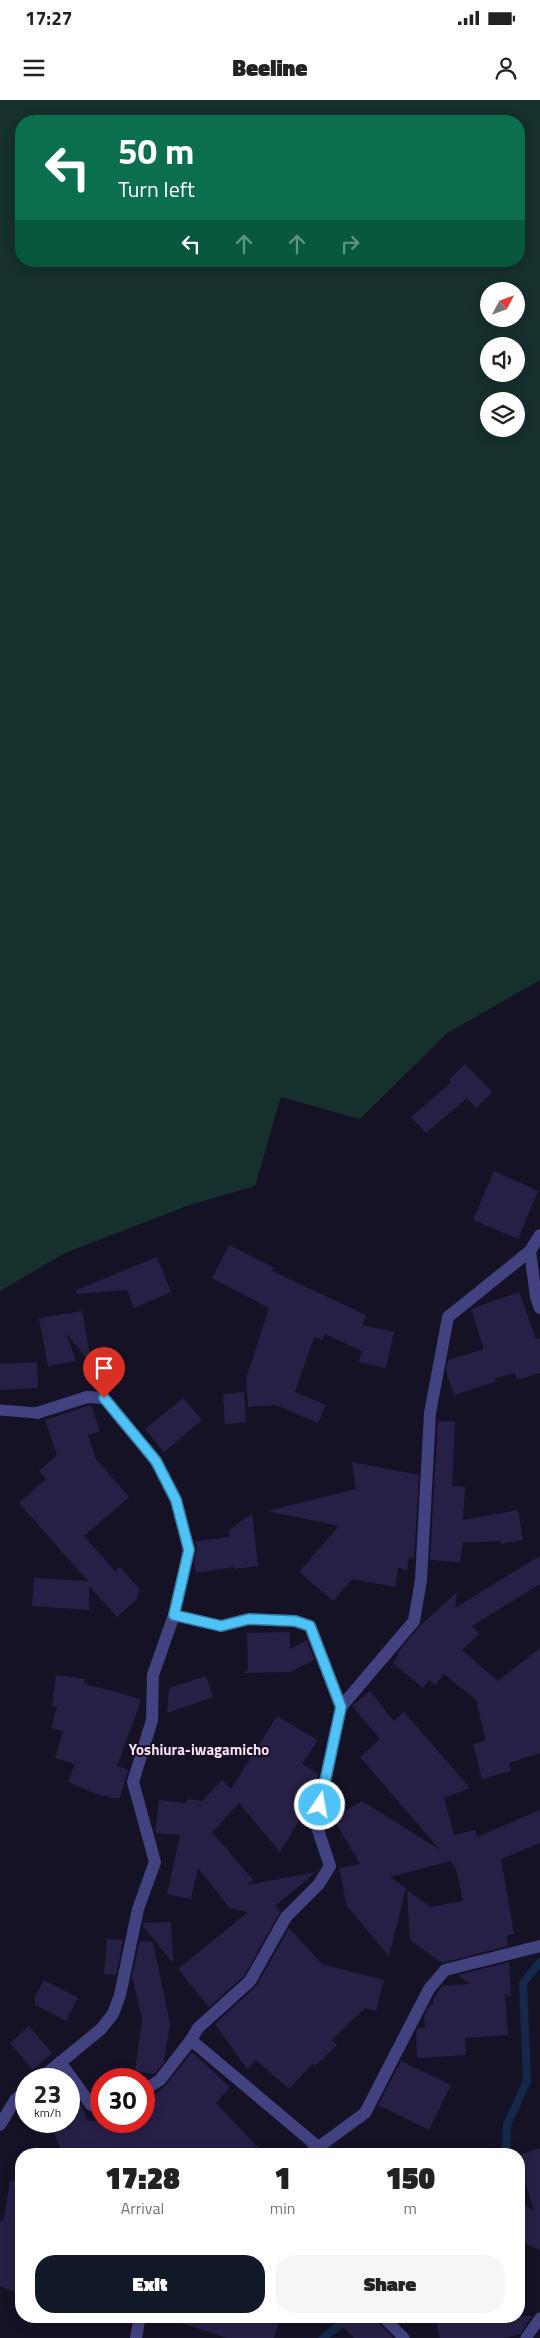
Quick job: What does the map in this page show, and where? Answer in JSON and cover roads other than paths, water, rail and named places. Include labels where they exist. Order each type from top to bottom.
[{"type":"street","points":[[155,2083],[160,2080],[198,2028],[250,1981],[286,1917],[319,1884],[330,1866],[316,1824],[341,1707],[414,1621],[421,1580],[430,1413],[448,1317],[530,1251],[540,1235]]},
{"type":"street","points":[[530,1251],[536,1297],[540,1308]]},
{"type":"street","points":[[37,1413],[87,1397],[104,1398],[156,1461],[176,1500],[189,1550],[174,1615],[153,1675],[152,1720],[133,1782],[155,1862],[138,1909],[120,1995],[113,2014],[101,2028],[53,2068]]},
{"type":"street","points":[[174,1615],[221,1626],[249,1619],[295,1621],[310,1626],[341,1707]]},
{"type":"street","points":[[316,2148],[365,2113],[429,1989],[445,1970],[540,1946]]},
{"type":"street","points":[[191,2040],[311,2148]]},
{"type":"street","points":[[60,2062],[90,2104]]},
{"type":"street","points":[[0,2125],[15,2099]]},
{"type":"street","points":[[136,2338],[139,2323]]},
{"type":"lane","points":[[0,1410],[37,1413]]},
{"type":"lane","points":[[526,2338],[540,2318]]},
{"type":"lane","points":[[389,2323],[404,2338]]},
{"type":"waterway","points":[[506,2148],[507,2125],[527,2081],[523,1983],[540,1962]]},
{"type":"waterway","points":[[323,2338],[343,2323]]},
{"type":"district","name":"Yoshiura-iwagamicho","points":[[199,1750]]}]
